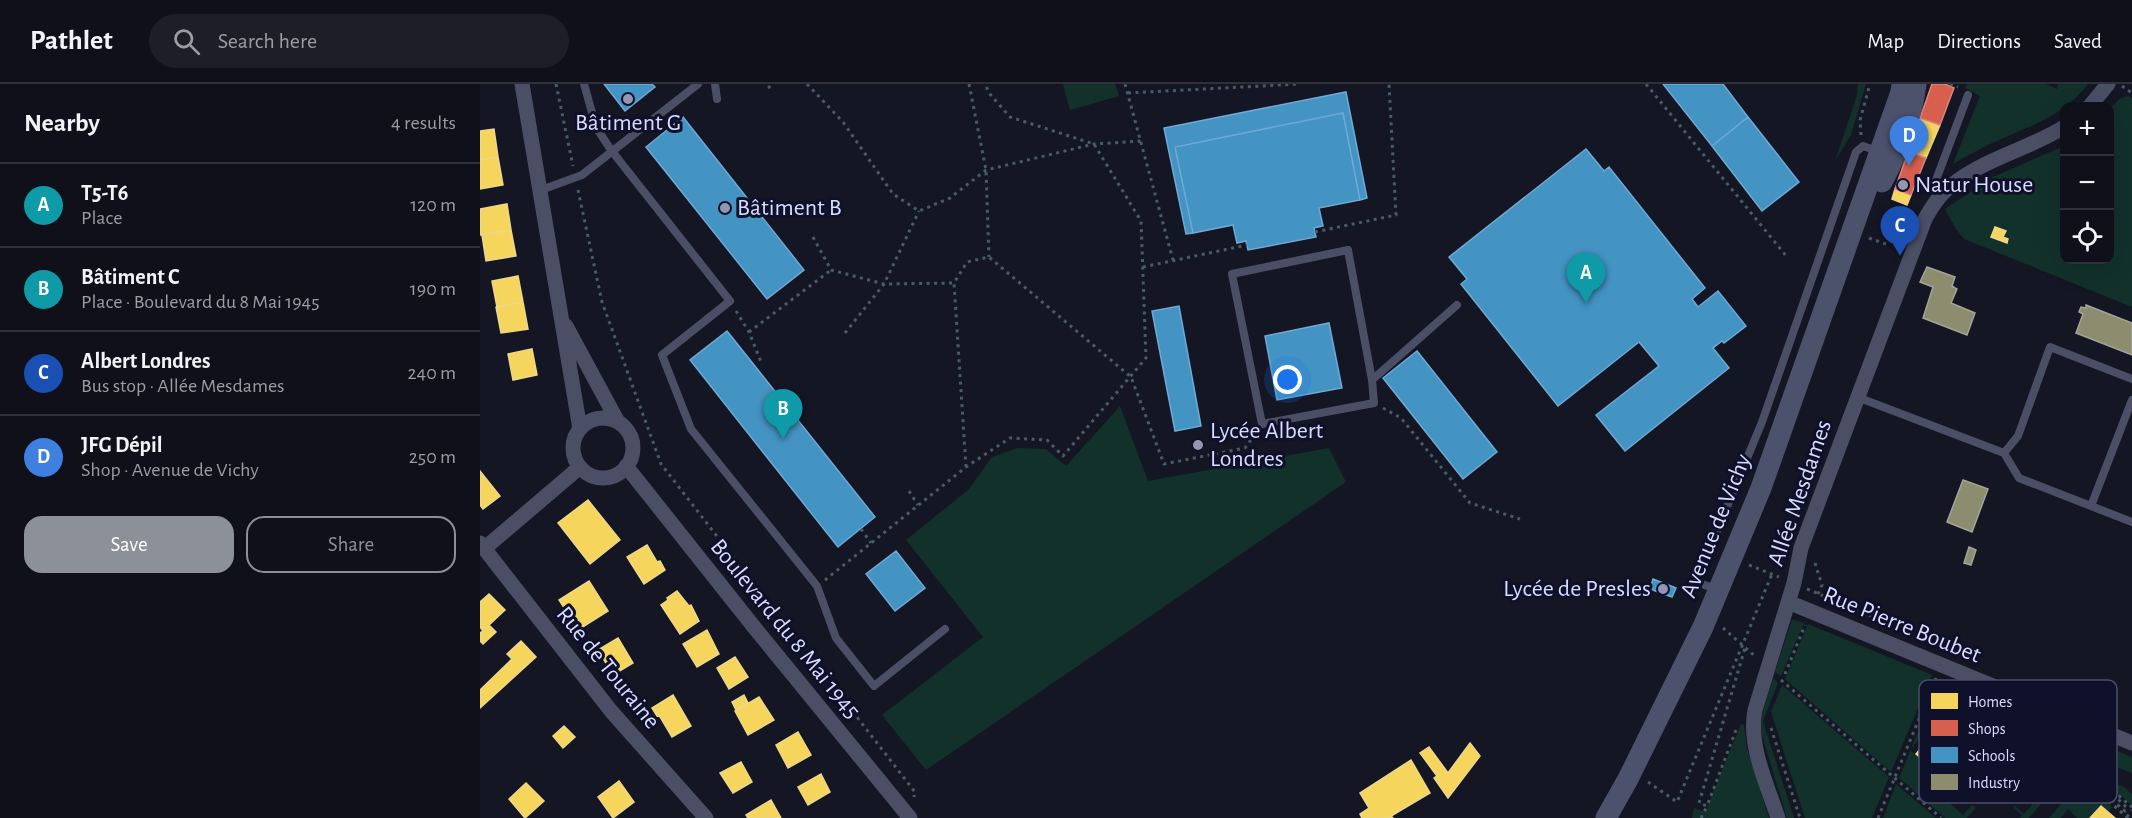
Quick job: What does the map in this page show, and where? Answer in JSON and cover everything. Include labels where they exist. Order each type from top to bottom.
[{"type":"main road","name":"Avenue de Vichy","points":[[1606,818],[1628,779],[1698,637],[1761,488],[1902,84]]},
{"type":"main road","name":"Avenue de Vichy","points":[[1877,155],[1915,98],[1916,84]]},
{"type":"street","points":[[522,84],[580,429]]},
{"type":"street","points":[[2093,102],[2108,84]]},
{"type":"street","name":"Allée Mesdames","points":[[1778,818],[1753,734],[1763,664],[1788,602],[1801,548],[1925,219],[1944,192],[1961,179],[1993,160],[2048,138],[2060,130]]},
{"type":"street","points":[[560,316],[618,422]]},
{"type":"street","points":[[610,419],[618,422],[626,428],[633,447],[626,466],[611,477],[602,478],[586,473],[575,458],[573,448],[580,429],[593,420],[610,419]]},
{"type":"street","name":"Boulevard du 8 Mai 1945","points":[[626,466],[910,818]]},
{"type":"street","points":[[482,546],[580,467]]},
{"type":"street","name":"Rue de Touraine","points":[[482,546],[611,711],[706,818]]},
{"type":"street","name":"Rue Pierre Boubet","points":[[1788,602],[1978,680]]},
{"type":"street","name":"Rue Pierre Boubet","points":[[2117,737],[2132,743]]},
{"type":"lane","points":[[584,84],[596,127],[611,150],[730,301],[662,355],[691,429],[817,586],[836,638],[874,686],[945,629]]},
{"type":"lane","points":[[541,190],[582,175],[698,84]]},
{"type":"lane","points":[[715,84],[717,99]]},
{"type":"lane","points":[[1944,192],[1936,180],[1968,95]]},
{"type":"lane","points":[[1718,590],[1696,582],[1762,422],[1856,152],[1877,155]]},
{"type":"lane","points":[[1348,250],[1372,380],[1374,403],[1262,424],[1232,274],[1348,250]]},
{"type":"lane","points":[[1372,380],[1458,305]]},
{"type":"lane","points":[[2004,453],[2018,436],[2050,347],[2132,379]]},
{"type":"lane","points":[[1857,397],[2004,453],[2019,478],[2132,522]]},
{"type":"lane","points":[[2091,506],[2132,400]]},
{"type":"path","points":[[768,88],[773,84]]},
{"type":"path","points":[[807,84],[843,122],[893,194],[919,211]]},
{"type":"path","points":[[969,84],[986,170],[989,257],[1131,377],[1164,464],[1245,448],[1262,424]]},
{"type":"path","points":[[817,586],[966,467],[1010,438],[1047,440],[1063,456],[1146,358],[1141,221],[1094,144],[1010,117],[989,93],[985,84]]},
{"type":"path","points":[[1125,84],[1173,260]]},
{"type":"path","points":[[1128,93],[1299,84]]},
{"type":"path","points":[[1315,232],[1396,214],[1389,84]]},
{"type":"path","points":[[1646,84],[1787,257]]},
{"type":"path","points":[[1870,84],[1860,120],[1877,155]]},
{"type":"path","points":[[1950,84],[1959,87]]},
{"type":"path","points":[[845,333],[884,284],[919,211],[950,198],[986,170],[1094,144],[1142,141]]},
{"type":"path","points":[[1869,238],[1886,244],[1891,230],[1886,228],[1887,224],[1896,227]]},
{"type":"path","points":[[813,237],[831,270],[884,284],[954,283]]},
{"type":"path","points":[[1143,267],[1246,245]]},
{"type":"path","points":[[966,467],[954,283],[967,262],[989,257]]},
{"type":"path","points":[[749,332],[831,270]]},
{"type":"path","points":[[730,301],[749,332],[761,362]]},
{"type":"path","points":[[1374,403],[1401,418],[1470,503],[1520,519]]},
{"type":"path","points":[[909,491],[918,506]]},
{"type":"path","points":[[861,529],[871,543]]},
{"type":"path","points":[[1778,690],[1822,585],[1815,563]]},
{"type":"path","points":[[1645,780],[1677,802],[1741,645],[1773,575],[1757,568]]},
{"type":"path","points":[[1707,806],[1699,803],[1745,648],[1719,625]]},
{"type":"path","points":[[1762,650],[1763,664],[1919,799]]},
{"type":"path","points":[[1935,680],[1941,665]]},
{"type":"path","points":[[1878,818],[1919,718]]},
{"type":"path","points":[[1701,818],[1738,726]]},
{"type":"path","points":[[1771,728],[1800,818]]},
{"type":"path","points":[[2110,803],[2126,818],[2132,809],[2119,796],[2117,797]]},
{"type":"path","points":[[2116,803],[2125,811],[2127,808],[2117,799]]},
{"type":"path","points":[[1923,803],[1941,818]]},
{"type":"green space","points":[[1063,84],[1115,84],[1119,96],[1070,110]]},
{"type":"green space","points":[[1858,84],[1866,84],[1851,135],[1835,161],[1857,95]]},
{"type":"green space","points":[[1967,84],[2046,84],[2057,89],[2058,84],[2088,84],[2071,102],[2060,102],[2060,110],[2055,113],[1953,164],[1980,96],[1965,88]]},
{"type":"green space","points":[[2128,96],[2132,98],[2132,307],[1964,239],[1945,209],[1993,177],[2060,148],[2060,264],[2114,264],[2114,105],[2119,99]]},
{"type":"green space","points":[[1120,406],[1148,481],[1329,448],[1346,482],[926,770],[882,715],[983,637],[906,540],[968,490],[992,457],[1017,448],[1046,449],[1066,466]]},
{"type":"green space","points":[[1792,619],[1804,623],[1781,676],[1775,672]]},
{"type":"green space","points":[[1808,624],[1932,675],[1930,680],[1919,680],[1919,706],[1891,772],[1785,679]]},
{"type":"green space","points":[[1773,678],[1778,683],[1763,721],[1794,818],[1787,818],[1761,732],[1762,714]]},
{"type":"green space","points":[[1782,685],[1889,777],[1872,818],[1805,818],[1771,712]]},
{"type":"green space","points":[[1741,724],[1744,725],[1747,748],[1769,818],[1692,818],[1694,808],[1705,812]]},
{"type":"green space","points":[[1919,730],[1919,739],[1911,749]]},
{"type":"green space","points":[[1910,750],[1919,758],[1919,795],[1899,778]]},
{"type":"green space","points":[[2117,751],[2132,757],[2132,773],[2117,767]]},
{"type":"green space","points":[[1896,784],[1936,818],[1883,818]]},
{"type":"green space","points":[[2117,784],[2132,794],[2132,805],[2118,793]]},
{"type":"green space","points":[[1928,803],[1950,803],[1963,815],[1972,805],[1976,808],[1967,818],[1945,818]]},
{"type":"green space","points":[[2033,803],[2042,803],[2029,818],[2020,818],[2022,815],[2013,807],[2014,805],[2024,814]]},
{"type":"green space","points":[[2062,803],[2108,803],[2112,807],[2108,812],[2100,806],[2090,818],[2077,818],[2068,809],[2061,818],[2049,818]]},
{"type":"building: Homes","points":[[1920,118],[1940,125],[1926,158],[1908,152]]},
{"type":"building: Homes","points":[[494,129],[498,157],[480,160],[480,131]]},
{"type":"building: Homes","points":[[498,157],[503,185],[480,189],[480,160]]},
{"type":"building: Homes","points":[[1895,189],[1911,195],[1907,205],[1892,199]]},
{"type":"building: Homes","points":[[507,204],[511,230],[480,235],[480,209]]},
{"type":"building: Homes","points":[[1995,227],[2006,231],[2003,237],[2008,239],[2007,243],[1991,237]]},
{"type":"building: Homes","points":[[511,230],[516,256],[486,261],[482,235]]},
{"type":"building: Homes","points":[[518,276],[523,302],[497,307],[492,281]]},
{"type":"building: Homes","points":[[523,302],[528,329],[501,333],[496,307]]},
{"type":"building: Homes","points":[[532,349],[537,375],[513,380],[508,354]]},
{"type":"building: Homes","points":[[480,471],[500,496],[483,509],[480,505]]},
{"type":"building: Homes","points":[[588,500],[620,540],[590,564],[558,523]]},
{"type":"building: Homes","points":[[647,545],[657,562],[660,561],[665,570],[644,584],[627,557]]},
{"type":"building: Homes","points":[[589,581],[608,611],[578,630],[572,620],[564,625],[557,614],[565,609],[559,600]]},
{"type":"building: Homes","points":[[677,591],[689,606],[691,605],[699,621],[680,634],[661,605]]},
{"type":"building: Homes","points":[[489,594],[505,610],[489,625],[496,632],[483,644],[480,641],[480,633],[483,631],[480,627],[480,602]]},
{"type":"building: Homes","points":[[707,630],[719,654],[697,667],[683,644]]},
{"type":"building: Homes","points":[[618,638],[633,663],[613,675],[598,650]]},
{"type":"building: Homes","points":[[521,641],[536,657],[480,708],[480,690],[512,659],[507,654]]},
{"type":"building: Homes","points":[[735,657],[748,677],[729,689],[717,668]]},
{"type":"building: Homes","points":[[673,695],[691,726],[672,737],[652,708]]},
{"type":"building: Homes","points":[[744,695],[748,703],[736,710],[732,702]]},
{"type":"building: Homes","points":[[759,697],[774,720],[748,735],[735,711]]},
{"type":"building: Homes","points":[[564,726],[575,737],[563,748],[553,736]]},
{"type":"building: Homes","points":[[798,732],[811,755],[788,768],[776,745]]},
{"type":"building: Homes","points":[[1470,743],[1480,756],[1448,798],[1434,778],[1437,776],[1420,753],[1429,747],[1448,773]]},
{"type":"building: Homes","points":[[1411,760],[1430,793],[1391,816],[1393,818],[1362,818],[1360,814],[1369,808],[1360,793]]},
{"type":"building: Homes","points":[[741,762],[752,782],[733,793],[720,773]]},
{"type":"building: Homes","points":[[821,774],[830,792],[808,805],[798,787]]},
{"type":"building: Homes","points":[[619,781],[634,802],[613,818],[598,797]]},
{"type":"building: Homes","points":[[526,783],[544,801],[525,818],[509,799]]},
{"type":"building: Homes","points":[[771,800],[781,818],[748,818],[746,815]]},
{"type":"building: Homes","points":[[2101,806],[2115,818],[2090,818]]},
{"type":"building: Shops","points":[[1932,84],[1945,84],[1954,88],[1940,125],[1920,118]]},
{"type":"building: Shops","points":[[1908,152],[1926,158],[1911,195],[1895,189]]},
{"type":"building: Schools","name":"Bâtiment G","points":[[604,84],[652,84],[655,87],[625,111]]},
{"type":"building: Schools","points":[[1663,84],[1723,84],[1748,117],[1712,146]]},
{"type":"building: Schools","points":[[1346,92],[1367,198],[1360,200],[1343,113],[1175,147],[1193,233],[1186,234],[1164,128]]},
{"type":"building: Schools","points":[[1343,113],[1360,200],[1319,208],[1323,226],[1314,228],[1316,237],[1248,250],[1246,241],[1237,243],[1233,225],[1193,233],[1175,147]]},
{"type":"building: Schools","name":"Bâtiment B","points":[[683,117],[804,270],[767,299],[646,147]]},
{"type":"building: Schools","points":[[1748,117],[1799,182],[1762,211],[1712,146]]},
{"type":"building: Schools","points":[[1586,149],[1604,171],[1609,167],[1705,288],[1692,299],[1698,307],[1718,291],[1746,326],[1724,343],[1722,341],[1713,348],[1729,368],[1625,451],[1596,415],[1659,366],[1639,342],[1558,406],[1461,284],[1467,279],[1449,257]]},
{"type":"building: Schools","points":[[1179,306],[1201,426],[1175,431],[1152,311]]},
{"type":"building: Schools","points":[[1329,323],[1342,388],[1277,400],[1265,336]]},
{"type":"building: Schools","points":[[727,331],[875,517],[838,547],[690,360]]},
{"type":"building: Schools","points":[[1417,351],[1497,452],[1463,479],[1383,378]]},
{"type":"building: Schools","points":[[896,551],[925,588],[895,611],[866,574]]},
{"type":"building: Schools","name":"Lycée de Presles","points":[[1653,579],[1676,588],[1672,597],[1650,589]]},
{"type":"building: Industry","points":[[1927,267],[1955,277],[1952,286],[1957,289],[1951,303],[1975,313],[1967,335],[1923,318],[1933,287],[1920,282]]},
{"type":"building: Industry","points":[[2086,305],[2132,323],[2132,355],[2076,333],[2083,314],[2079,312],[2081,307],[2086,308]]},
{"type":"building: Industry","points":[[1963,480],[1988,489],[1972,532],[1947,522]]},
{"type":"building: Industry","points":[[1969,547],[1976,550],[1971,565],[1964,563]]},
{"type":"place","name":"Bâtiment G","points":[[628,99]]},
{"type":"place","name":"JFG Dépil","points":[[1909,166]]},
{"type":"place","name":"Natur House","points":[[1903,185]]},
{"type":"place","name":"Bâtiment B","points":[[725,208]]},
{"type":"place","name":"Albert Londres","points":[[1900,256]]},
{"type":"place","name":"T5-T6","points":[[1586,303]]},
{"type":"place","name":"Bâtiment C","points":[[783,439]]},
{"type":"place","name":"Lycée Albert Londres","points":[[1198,445]]},
{"type":"place","name":"Lycée de Presles","points":[[1663,589]]}]
